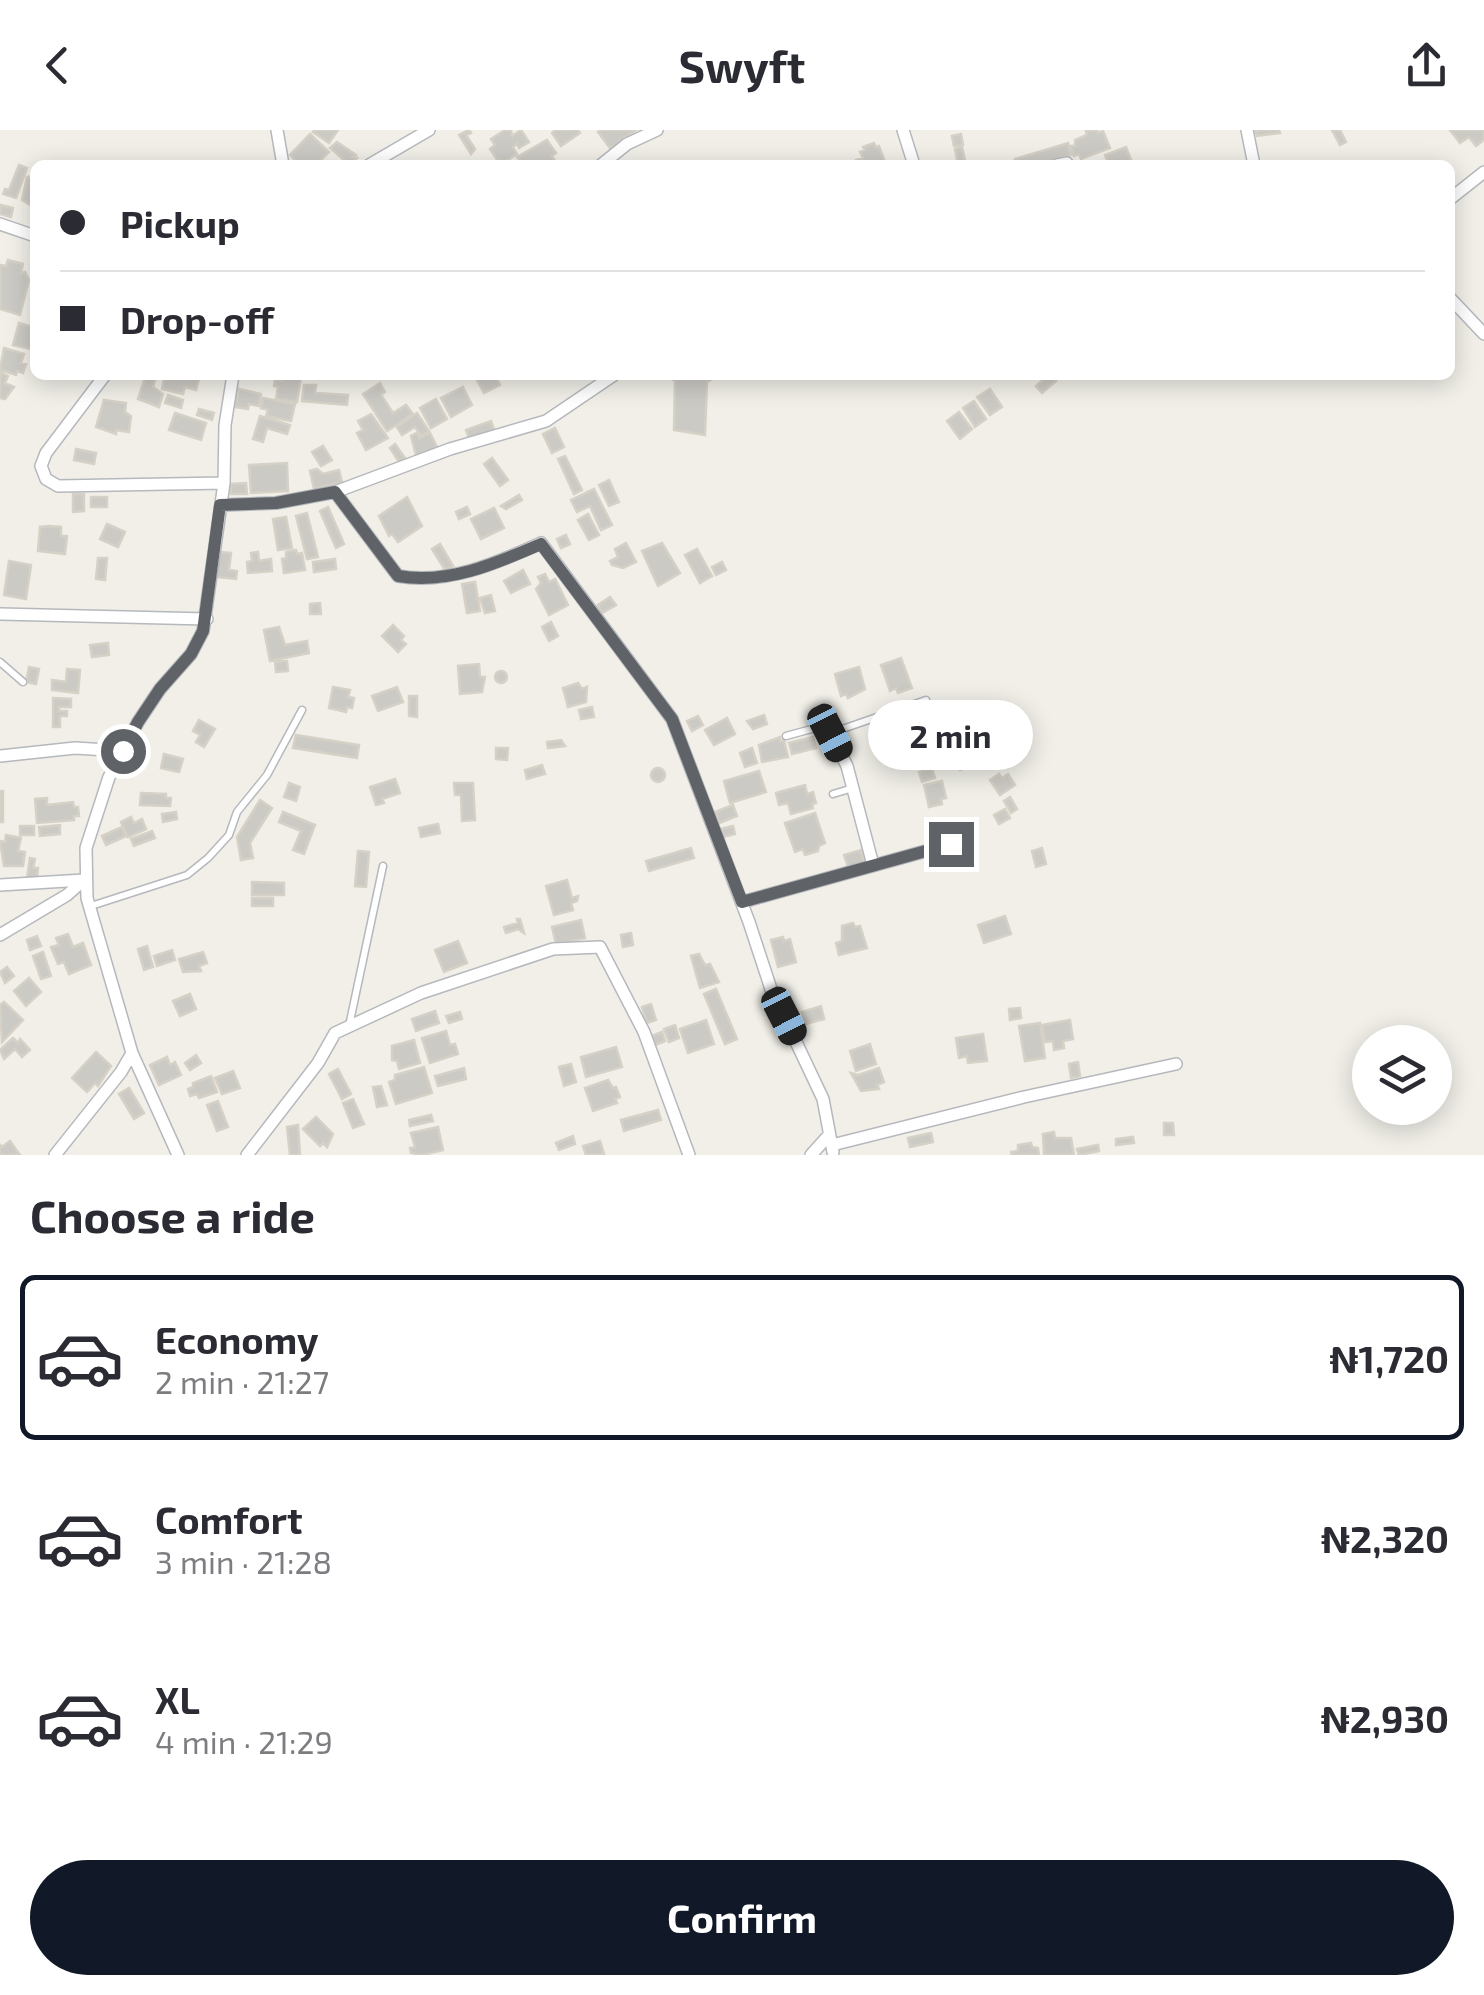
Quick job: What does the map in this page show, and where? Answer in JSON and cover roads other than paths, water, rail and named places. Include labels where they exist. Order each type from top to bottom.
[{"type":"street","points":[[277,130],[282,160]]},
{"type":"street","points":[[378,160],[429,130]]},
{"type":"street","points":[[607,160],[627,144],[657,130]]},
{"type":"street","points":[[903,130],[912,160]]},
{"type":"street","points":[[1246,130],[1253,160]]},
{"type":"street","points":[[1455,196],[1484,172]]},
{"type":"street","points":[[0,224],[30,234]]},
{"type":"street","points":[[1455,303],[1484,334]]},
{"type":"street","points":[[101,380],[46,453],[42,466],[46,479],[58,486],[224,483]]},
{"type":"street","points":[[178,1155],[132,1053],[88,902],[84,880],[86,848],[109,777],[160,689],[191,654],[206,619],[224,483],[224,424],[232,380]]},
{"type":"street","points":[[220,505],[276,503],[335,492],[450,449],[546,421],[607,380]]},
{"type":"street","points":[[335,492],[398,576],[422,578],[465,572],[541,544],[672,719],[771,990],[823,1099],[831,1144]]},
{"type":"street","points":[[0,614],[206,619]]},
{"type":"street","points":[[828,729],[847,766],[872,865]]},
{"type":"street","points":[[0,756],[75,748],[123,751]]},
{"type":"street","points":[[742,902],[951,844]]},
{"type":"street","points":[[0,885],[84,880]]},
{"type":"street","points":[[0,935],[67,895],[84,880]]},
{"type":"street","points":[[67,895],[88,902]]},
{"type":"street","points":[[247,1155],[318,1063],[335,1033],[421,994],[552,949],[600,947],[644,1032],[689,1155]]},
{"type":"street","points":[[56,1155],[132,1053]]},
{"type":"street","points":[[811,1155],[831,1144],[1176,1064]]},
{"type":"lane","points":[[0,662],[23,682]]},
{"type":"lane","points":[[786,736],[828,729],[926,700]]},
{"type":"lane","points":[[88,902],[187,875],[208,858],[229,835],[237,812],[267,775],[302,710]]},
{"type":"lane","points":[[832,794],[852,788]]},
{"type":"lane","points":[[348,1027],[383,866]]}]
